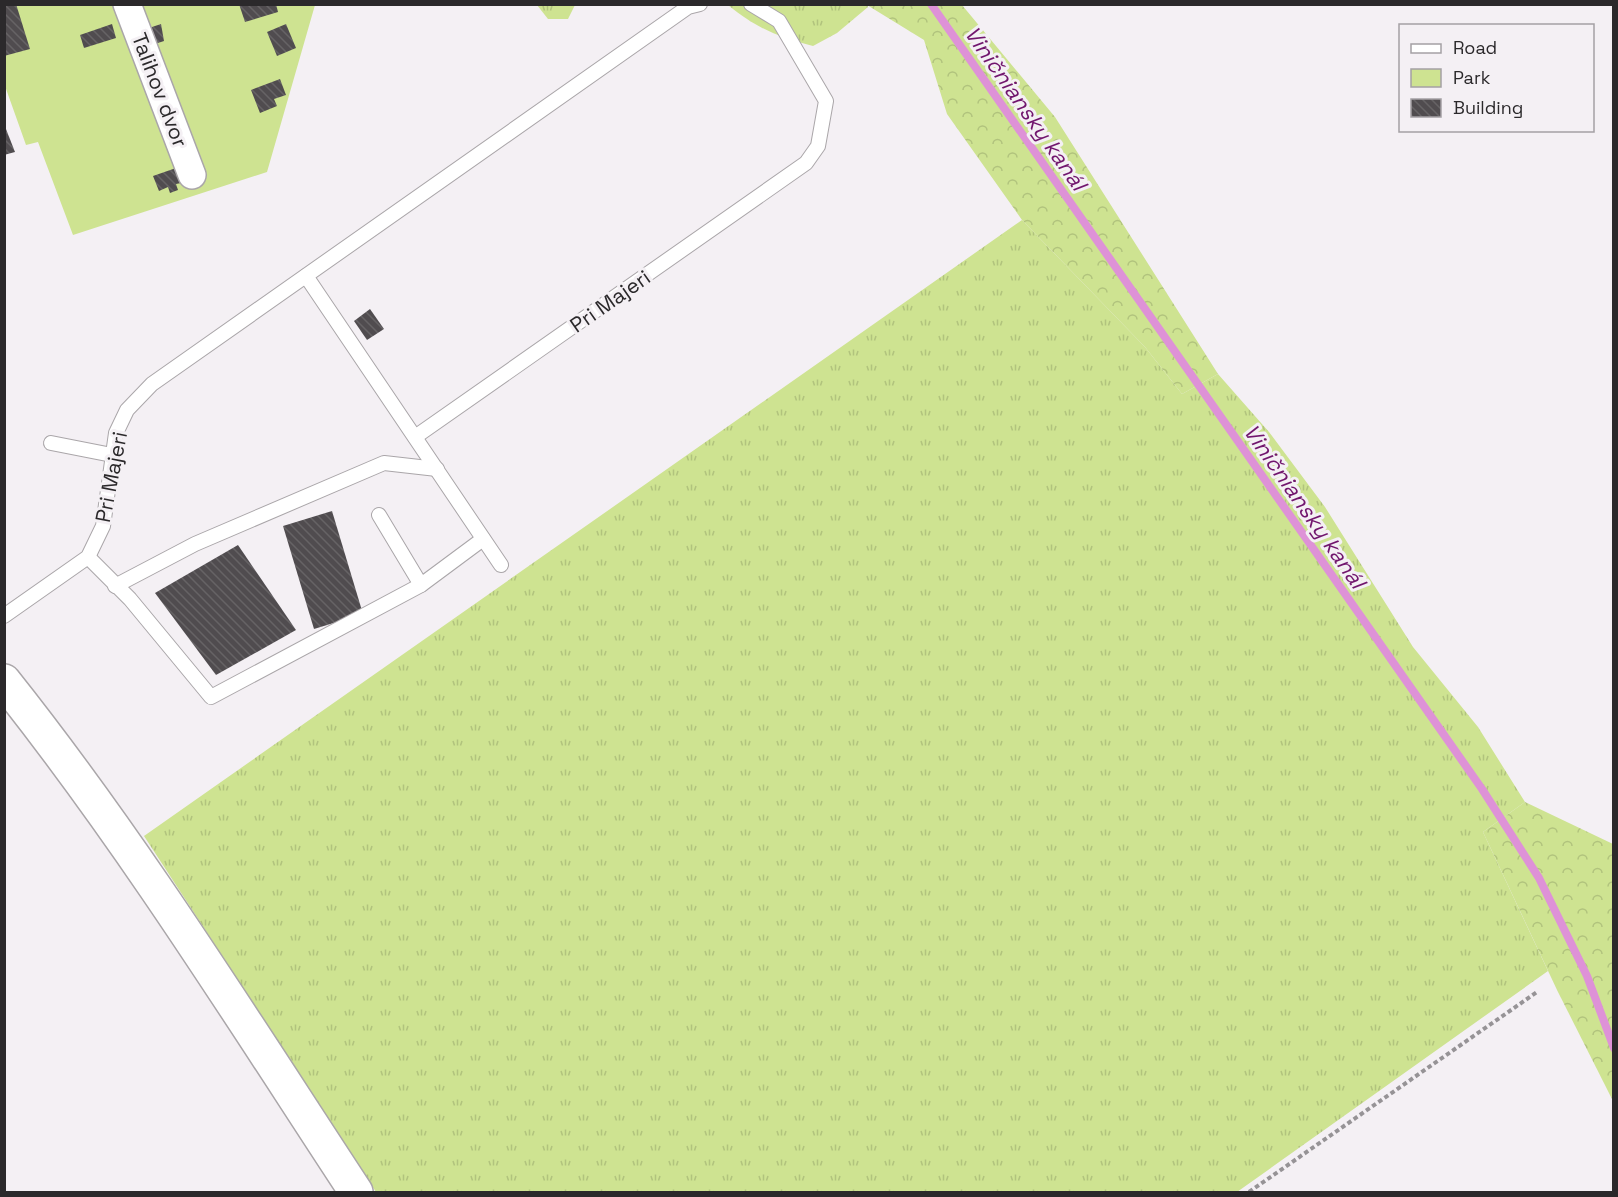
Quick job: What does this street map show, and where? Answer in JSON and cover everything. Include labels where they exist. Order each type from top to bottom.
[{"type":"main road","points":[[4,681],[68,762],[154,885],[357,1192]]},
{"type":"street","name":"Talihov dvor","points":[[128,4],[192,175]]},
{"type":"lane","name":"Pri Majeri","points":[[4,616],[88,557],[103,526],[116,433],[127,410],[152,384],[688,7],[700,4]]},
{"type":"lane","name":"Pri Majeri","points":[[415,437],[806,163],[819,146],[826,101],[779,21],[751,4]]},
{"type":"lane","points":[[306,276],[501,565]]},
{"type":"lane","points":[[51,443],[112,455]]},
{"type":"lane","points":[[115,586],[195,544],[384,463],[436,469]]},
{"type":"lane","points":[[379,515],[421,585]]},
{"type":"lane","points":[[88,557],[130,599],[211,697],[421,585],[483,539]]},
{"type":"path","points":[[1249,1192],[1537,992]]},
{"type":"green space","points":[[867,4],[868,7],[837,33],[813,46],[768,31],[728,5]]},
{"type":"green space","points":[[5,5],[315,5],[267,172],[73,235],[38,142],[26,145],[5,86]]},
{"type":"green space","points":[[537,5],[575,5],[568,19],[548,19]]},
{"type":"green space","points":[[867,5],[962,5],[1055,117],[1218,374],[1182,394],[1145,347],[1022,220],[947,114],[924,40]]},
{"type":"green space","points":[[1022,220],[1145,347],[1182,394],[1218,374],[1269,432],[1325,507],[1413,647],[1478,727],[1525,802],[1483,832],[1548,971],[1237,1192],[376,1192],[144,836]]},
{"type":"green space","points":[[1525,802],[1613,844],[1613,1101],[1557,990],[1483,832]]},
{"type":"building","points":[[4,4],[16,4],[30,49],[4,56]]},
{"type":"building","points":[[239,4],[276,4],[278,12],[245,22]]},
{"type":"building","points":[[112,24],[116,38],[84,48],[80,35]]},
{"type":"building","points":[[161,24],[164,41],[155,44],[149,28]]},
{"type":"building","points":[[286,24],[296,48],[277,56],[267,32]]},
{"type":"building","points":[[280,79],[286,95],[274,99],[277,106],[260,113],[251,90]]},
{"type":"building","points":[[4,124],[15,152],[4,155]]},
{"type":"building","points":[[176,168],[181,183],[176,184],[178,190],[170,193],[168,187],[159,191],[153,176]]},
{"type":"building","points":[[370,309],[384,329],[367,340],[354,321]]},
{"type":"building","points":[[332,511],[363,614],[314,629],[283,526]]},
{"type":"building","points":[[238,545],[296,630],[216,675],[155,593]]},
{"type":"waterway","name":"Viničniansky kanál","points":[[931,4],[1482,789],[1539,878],[1587,976],[1614,1048]]}]
